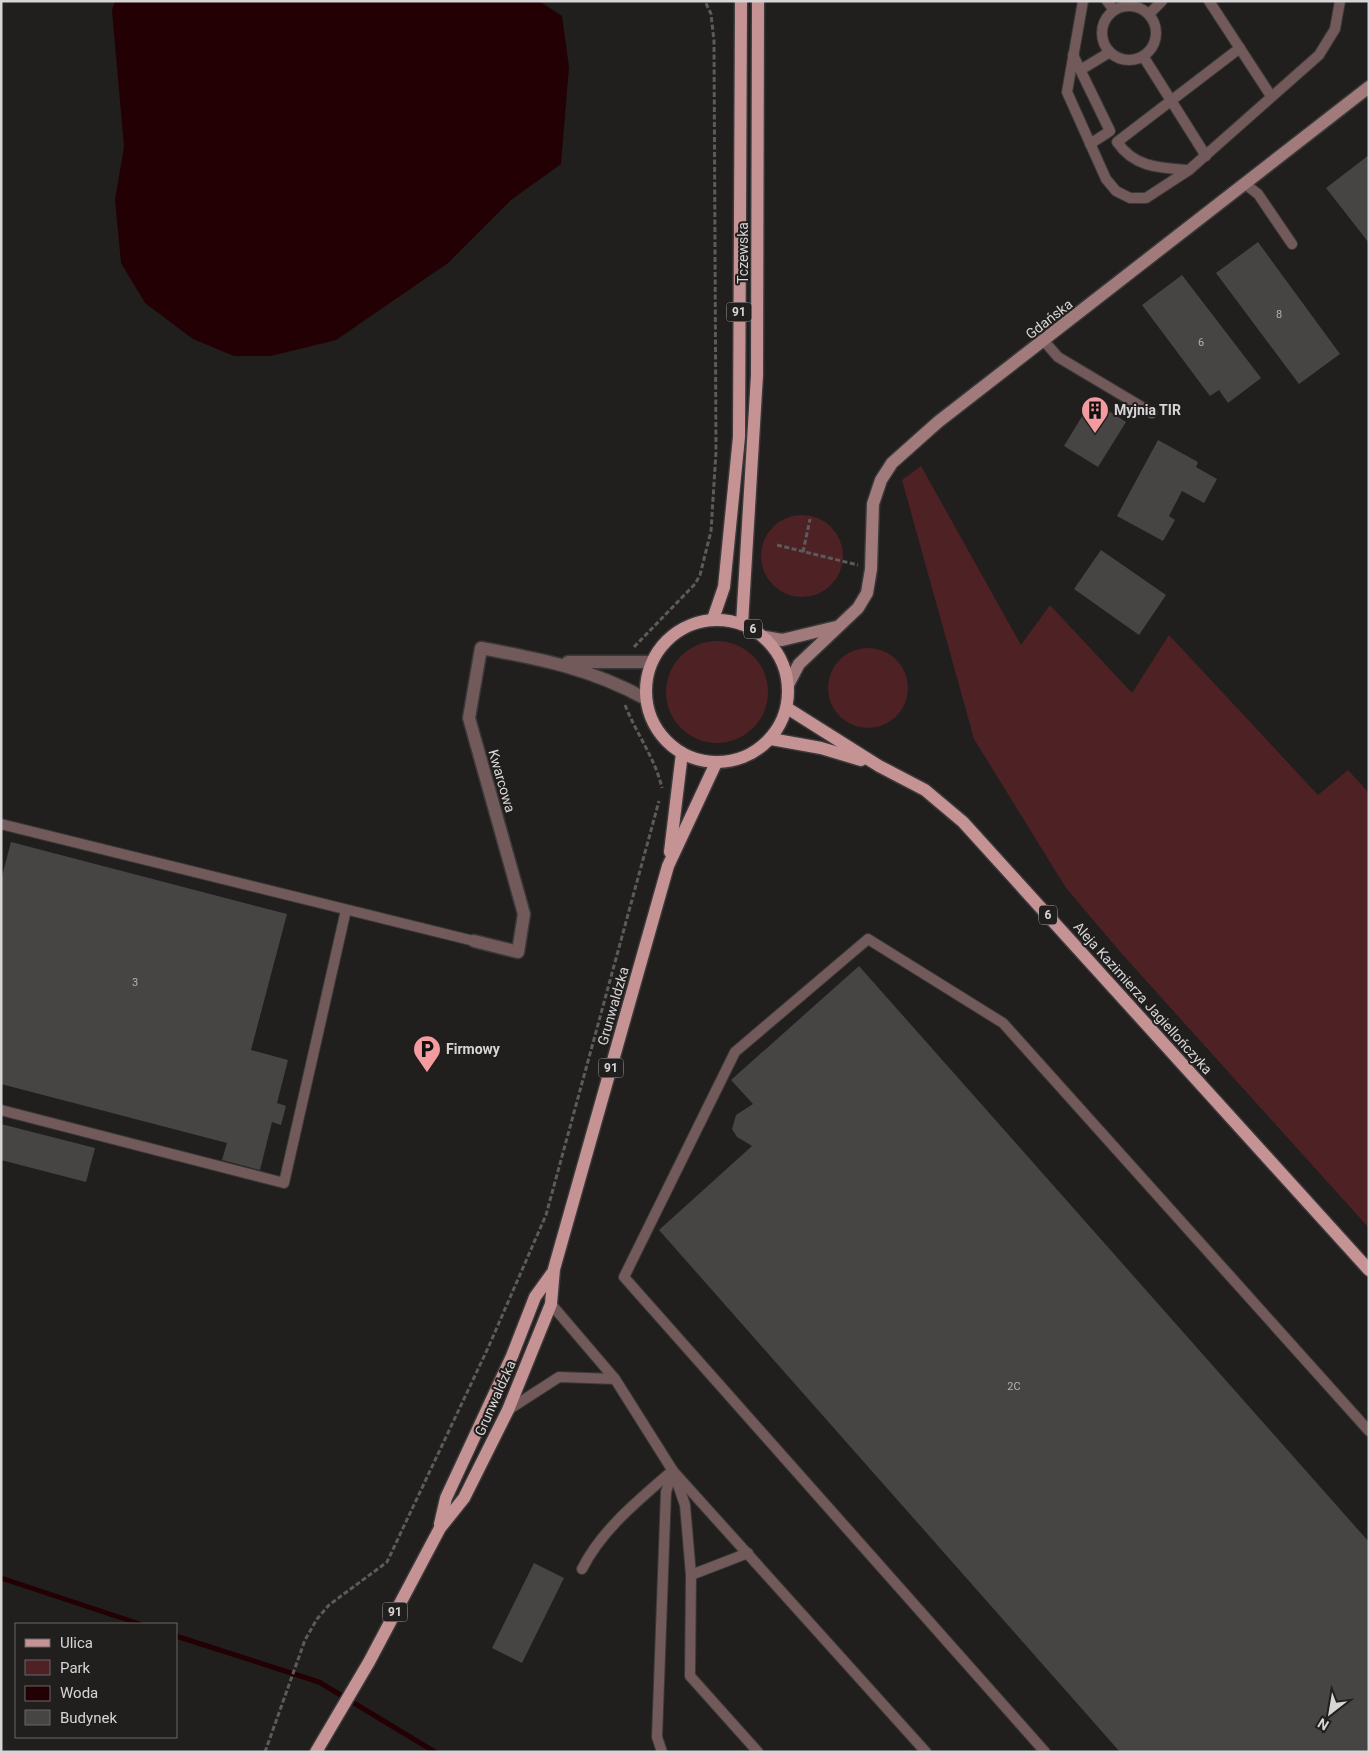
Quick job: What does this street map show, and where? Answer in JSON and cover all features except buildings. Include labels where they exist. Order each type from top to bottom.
[{"type":"main road","name":"Tczewska","points":[[714,619],[724,587],[739,437],[741,1]]},
{"type":"main road","name":"Tczewska","points":[[742,624],[754,454],[757,375],[758,1]]},
{"type":"main road","name":"6","points":[[714,619],[742,624],[765,637],[782,659],[789,683],[787,708],[781,724],[771,739],[755,752],[742,758],[716,763],[698,760],[682,753],[668,743],[650,716],[646,700],[646,687],[652,662],[662,645],[677,632],[694,623],[714,619]]},
{"type":"main road","name":"Aleja Kazimierza Jagiellończyka","points":[[787,708],[879,766],[925,790],[963,822],[1369,1270]]},
{"type":"main road","name":"Aleja Kazimierza Jagiellończyka","points":[[771,739],[822,748],[879,766]]},
{"type":"main road","name":"Grunwaldzka","points":[[316,1751],[350,1695],[440,1528],[464,1498],[508,1410],[551,1304],[554,1270],[668,866],[682,753]]},
{"type":"main road","name":"Grunwaldzka","points":[[668,866],[716,763]]},
{"type":"main road","name":"Grunwaldzka","points":[[440,1528],[446,1498],[512,1356],[535,1297],[554,1270]]},
{"type":"street","name":"Gdańska","points":[[789,683],[799,664],[858,608],[867,593],[871,569],[873,504],[881,480],[892,463],[938,422],[1369,87]]},
{"type":"street","name":"Gdańska","points":[[765,637],[782,640],[836,627]]},
{"type":"street","name":"Kwarcowa","points":[[474,942],[518,952],[524,914],[469,718],[481,648],[555,662],[621,685],[646,700]]},
{"type":"street","name":"Kwarcowa","points":[[555,662],[624,664],[652,662]]},
{"type":"lane","points":[[1083,1],[1067,92],[1106,179],[1116,191],[1130,198],[1146,198],[1189,170],[1319,55],[1335,29],[1340,1]]},
{"type":"lane","points":[[1107,1],[1114,10]]},
{"type":"lane","points":[[1149,14],[1162,1]]},
{"type":"lane","points":[[1209,1],[1271,96]]},
{"type":"lane","points":[[1132,5],[1149,14],[1155,24],[1156,37],[1152,48],[1143,56],[1126,59],[1110,52],[1104,42],[1102,30],[1106,19],[1114,10],[1132,5]]},
{"type":"lane","points":[[1117,142],[1240,48]]},
{"type":"lane","points":[[1082,69],[1110,52]]},
{"type":"lane","points":[[1073,55],[1082,69],[1110,131],[1125,153],[1139,163],[1156,167],[1189,170]]},
{"type":"lane","points":[[1143,56],[1206,156]]},
{"type":"lane","points":[[1090,144],[1110,131]]},
{"type":"lane","points":[[1244,184],[1258,194],[1292,244]]},
{"type":"lane","points":[[1044,341],[1058,357],[1152,413]]},
{"type":"lane","points":[[1,824],[474,942]]},
{"type":"lane","points":[[1,1110],[284,1183],[346,910]]},
{"type":"lane","points":[[1045,1752],[624,1277],[735,1052],[868,939],[1003,1023],[1369,1431]]},
{"type":"lane","points":[[551,1304],[615,1379],[673,1471],[926,1752]]},
{"type":"lane","points":[[508,1410],[559,1377],[615,1379]]},
{"type":"lane","points":[[582,1569],[594,1547],[632,1505],[673,1471]]},
{"type":"lane","points":[[673,1471],[685,1505],[691,1575],[690,1676],[758,1752]]},
{"type":"lane","points":[[662,1752],[657,1737],[666,1492],[673,1471]]},
{"type":"lane","points":[[691,1575],[748,1553]]},
{"type":"path","points":[[632,649],[695,584],[700,575],[711,531],[716,452],[714,41],[711,14],[706,1]]},
{"type":"path","points":[[803,552],[810,519]]},
{"type":"path","points":[[777,545],[871,569]]},
{"type":"path","points":[[265,1752],[305,1640],[330,1605],[387,1562],[488,1348],[546,1215],[574,1120],[662,788],[658,767],[636,732],[623,700]]},
{"type":"green space","points":[[921,466],[1021,645],[1050,605],[1132,693],[1169,635],[1318,795],[1348,770],[1369,793],[1369,1228],[1122,954],[1066,888],[974,739],[902,480]]},
{"type":"green space","points":[[802,515],[818,519],[831,527],[839,540],[843,556],[839,572],[831,585],[818,593],[802,597],[786,593],[773,585],[765,572],[761,556],[765,540],[773,527],[786,519]]},
{"type":"green space","points":[[717,641],[736,645],[753,656],[764,673],[768,692],[764,711],[753,728],[736,739],[717,743],[698,739],[681,728],[670,711],[666,692],[670,673],[681,656],[698,645]]},
{"type":"green space","points":[[868,648],[883,651],[896,660],[905,673],[908,688],[905,703],[896,716],[883,725],[868,728],[853,725],[840,716],[831,703],[828,688],[831,673],[840,660],[853,651]]},
{"type":"water","points":[[115,1],[539,1],[562,16],[569,67],[561,164],[511,200],[448,263],[336,340],[271,356],[234,356],[193,339],[145,303],[121,263],[115,200],[124,147],[112,10]]},
{"type":"waterway","points":[[1,1578],[137,1623]]},
{"type":"waterway","points":[[178,1637],[319,1682],[435,1752]]},
{"type":"place","name":"Myjnia TIR","points":[[1095,434]]},
{"type":"place","name":"Firmowy","points":[[427,1073]]}]
